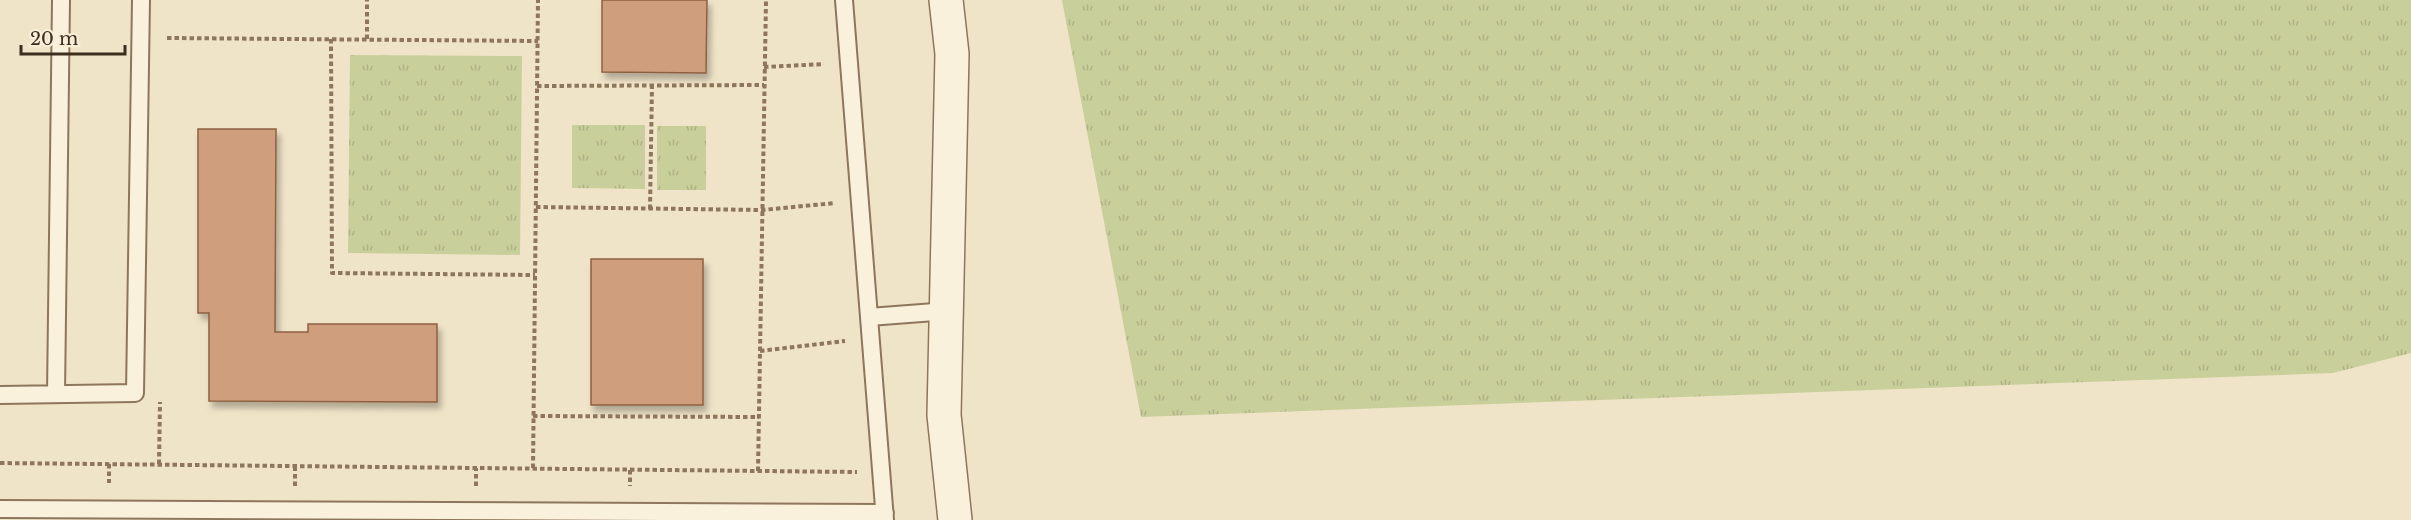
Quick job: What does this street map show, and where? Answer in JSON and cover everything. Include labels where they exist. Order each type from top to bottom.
[{"type":"street","points":[[946,0],[952,54],[944,415],[955,520]]},
{"type":"lane","points":[[56,394],[61,0]]},
{"type":"lane","points":[[0,395],[135,393],[141,0]]},
{"type":"lane","points":[[0,509],[263,515],[885,517],[844,0]]},
{"type":"lane","points":[[869,317],[948,311]]},
{"type":"path","points":[[367,0],[367,39]]},
{"type":"path","points":[[533,468],[538,0]]},
{"type":"path","points":[[758,471],[766,0]]},
{"type":"path","points":[[161,38],[538,41]]},
{"type":"path","points":[[331,39],[332,273],[535,275]]},
{"type":"path","points":[[764,68],[849,63]]},
{"type":"path","points":[[537,86],[764,85]]},
{"type":"path","points":[[650,209],[652,86]]},
{"type":"path","points":[[536,207],[762,210],[860,201]]},
{"type":"path","points":[[760,351],[871,339]]},
{"type":"path","points":[[533,416],[759,417]]},
{"type":"path","points":[[0,463],[882,472]]},
{"type":"green space","points":[[1062,0],[2411,0],[2411,353],[2333,373],[1141,417]]},
{"type":"green space","points":[[350,55],[522,56],[520,255],[348,253]]},
{"type":"green space","points":[[572,125],[645,125],[645,189],[572,188]]},
{"type":"green space","points":[[657,126],[706,126],[706,190],[657,190]]},
{"type":"building","points":[[602,0],[707,0],[706,73],[602,72]]},
{"type":"building","points":[[198,129],[276,129],[275,332],[308,332],[308,324],[437,324],[437,402],[209,401],[209,313],[198,313]]},
{"type":"building","points":[[591,259],[703,259],[703,405],[591,405]]}]
